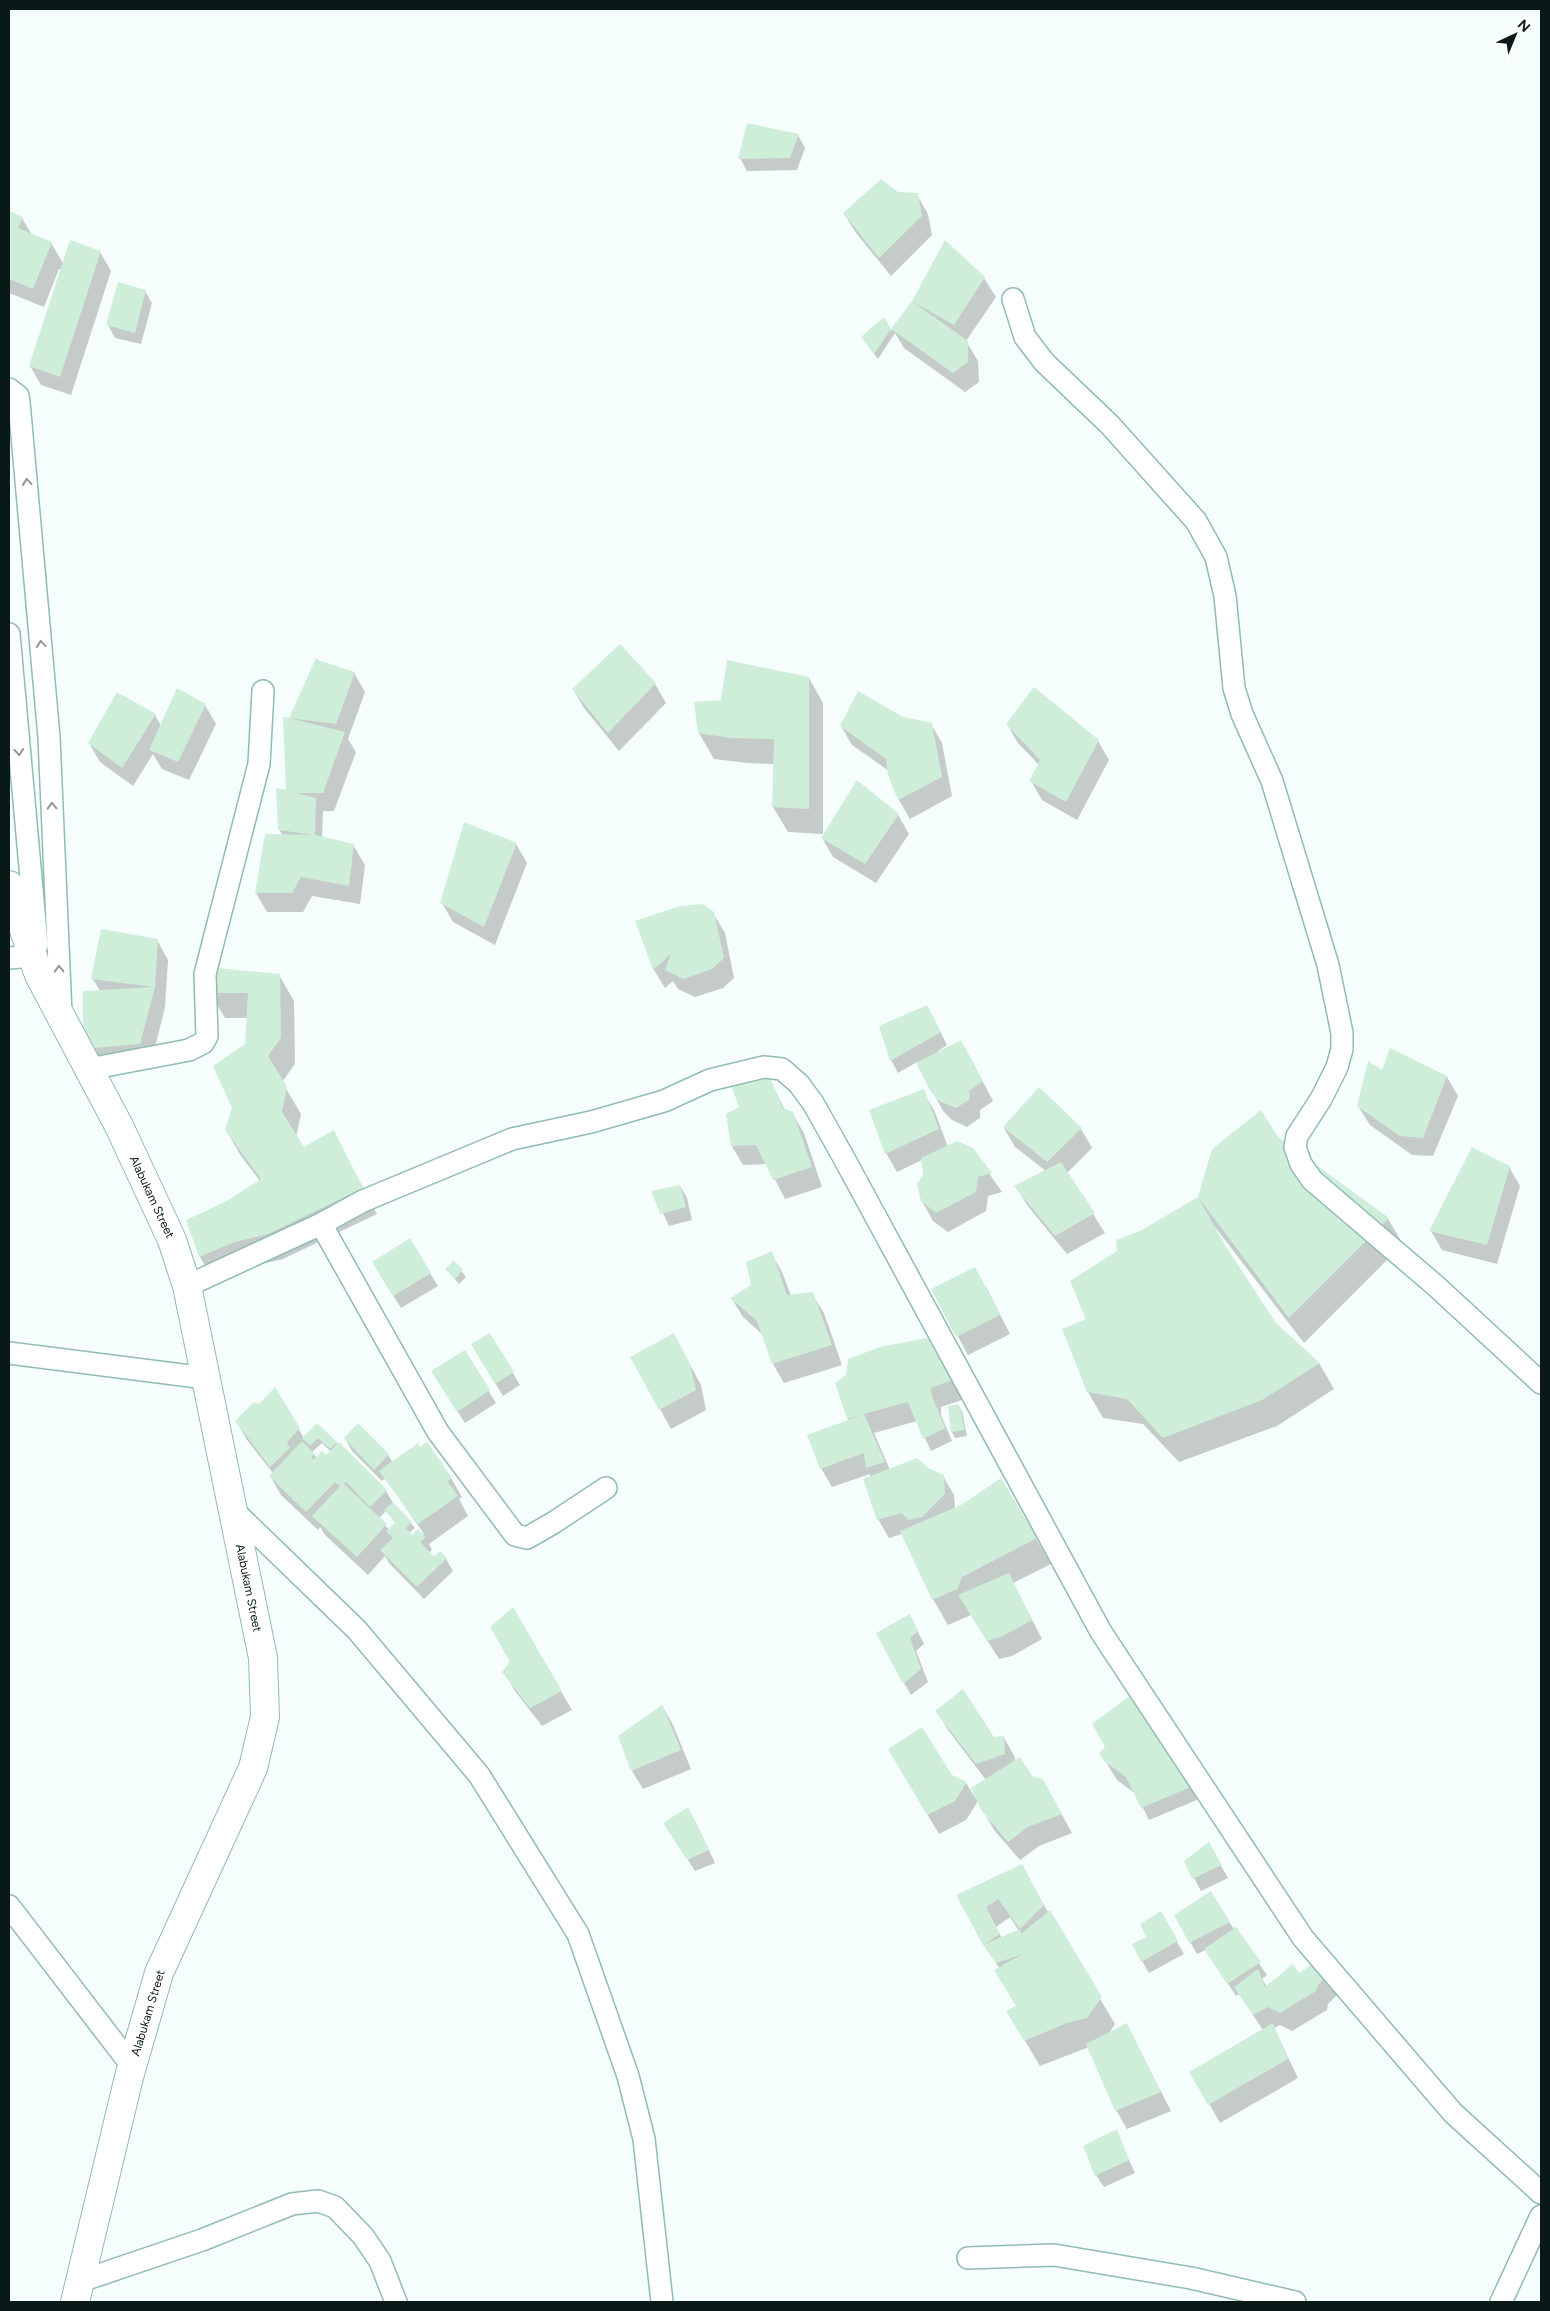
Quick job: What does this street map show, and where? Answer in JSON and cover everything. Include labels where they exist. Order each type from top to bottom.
[{"type":"street","points":[[1013,299],[1025,337],[1034,350],[1044,362],[1110,425],[1196,520],[1216,557],[1225,596],[1234,688],[1242,714],[1272,781],[1328,965],[1342,1032],[1342,1049],[1337,1067],[1321,1099],[1298,1136],[1295,1147],[1301,1164],[1312,1180],[1436,1286],[1541,1383]]},
{"type":"street","points":[[9,389],[18,396],[20,402],[49,737],[61,1017]]},
{"type":"street","points":[[9,634],[27,963]]},
{"type":"street","points":[[89,1068],[189,1050],[202,1043],[207,1036],[205,974],[259,764],[263,691]]},
{"type":"street","name":"Alabukam Street","points":[[9,885],[27,963],[61,1017],[89,1068],[119,1126],[172,1240],[187,1286],[235,1512],[263,1658],[265,1717],[253,1768],[159,1974],[132,2066],[78,2292]]},
{"type":"street","points":[[187,1286],[321,1224],[363,1201],[512,1139],[591,1122],[664,1101],[710,1080],[738,1072],[764,1067],[782,1069],[790,1074],[813,1102],[841,1152],[1101,1632],[1303,1938],[1453,2112],[1541,2193]]},
{"type":"street","points":[[321,1224],[438,1432],[515,1535],[527,1538],[606,1488]]},
{"type":"street","points":[[9,1353],[206,1378]]},
{"type":"street","points":[[235,1512],[357,1630],[479,1775],[578,1934],[628,2076],[644,2139],[662,2302]]},
{"type":"street","points":[[9,1906],[132,2066]]},
{"type":"street","points":[[78,2292],[292,2204],[318,2201],[335,2207],[363,2236],[380,2261],[396,2302]]},
{"type":"street","points":[[1501,2302],[1541,2216]]},
{"type":"street","points":[[968,2258],[1054,2255],[1190,2278],[1296,2302]]},
{"type":"building","points":[[747,123],[799,134],[790,158],[738,159]]},
{"type":"building","points":[[881,179],[898,192],[918,193],[922,216],[879,258],[843,213]]},
{"type":"building","points":[[9,211],[23,217],[18,228],[52,242],[33,289],[9,279]]},
{"type":"building","points":[[70,240],[101,251],[60,377],[29,366]]},
{"type":"building","points":[[945,240],[985,277],[954,325],[913,302],[968,341],[968,362],[953,373],[891,329],[912,301]]},
{"type":"building","points":[[118,282],[146,290],[135,333],[106,325]]},
{"type":"building","points":[[884,317],[891,329],[874,354],[861,337]]},
{"type":"building","points":[[620,644],[656,683],[608,733],[572,689]]},
{"type":"building","points":[[316,658],[355,672],[336,724],[289,718]]},
{"type":"building","points":[[727,660],[809,677],[809,809],[772,807],[774,739],[731,738],[698,733],[694,702],[721,700]]},
{"type":"building","points":[[1034,687],[1099,740],[1066,802],[1029,781],[1040,760],[1006,724]]},
{"type":"building","points":[[177,688],[206,704],[178,762],[149,750]]},
{"type":"building","points":[[858,691],[903,717],[932,723],[942,777],[898,800],[888,775],[886,759],[840,726]]},
{"type":"building","points":[[117,692],[156,714],[122,768],[88,743]]},
{"type":"building","points":[[283,717],[345,732],[323,793],[297,793],[316,798],[315,835],[278,830],[276,788],[286,790]]},
{"type":"building","points":[[857,780],[899,814],[865,864],[821,838]]},
{"type":"building","points":[[464,822],[517,843],[484,927],[440,903]]},
{"type":"building","points":[[265,834],[315,835],[354,844],[349,886],[301,877],[292,893],[255,893]]},
{"type":"building","points":[[703,904],[714,912],[724,958],[712,969],[683,979],[665,970],[671,954],[653,970],[635,921],[680,906]]},
{"type":"building","points":[[101,929],[158,939],[155,987],[91,979]]},
{"type":"building","points":[[217,968],[280,974],[281,1038],[268,1056],[287,1087],[282,1112],[304,1147],[334,1130],[363,1188],[268,1234],[235,1242],[199,1257],[186,1220],[225,1202],[261,1179],[225,1130],[232,1108],[213,1066],[245,1044],[248,993],[209,993]]},
{"type":"building","points":[[155,987],[140,1044],[83,1049],[83,991]]},
{"type":"building","points":[[927,1005],[941,1032],[890,1061],[879,1026]]},
{"type":"building","points":[[961,1040],[983,1081],[969,1091],[970,1099],[956,1108],[939,1101],[931,1092],[916,1063]]},
{"type":"building","points":[[1390,1048],[1447,1076],[1423,1138],[1400,1136],[1357,1106],[1368,1061],[1382,1070]]},
{"type":"building","points":[[764,1065],[783,1108],[793,1112],[812,1167],[773,1180],[756,1145],[731,1146],[726,1114],[739,1107],[728,1077]]},
{"type":"building","points":[[1039,1087],[1082,1128],[1047,1162],[1003,1127]]},
{"type":"building","points":[[924,1089],[939,1129],[885,1154],[869,1110]]},
{"type":"building","points":[[1261,1110],[1278,1137],[1389,1218],[1289,1318],[1198,1197],[1212,1149]]},
{"type":"building","points":[[957,1141],[973,1148],[992,1173],[978,1177],[976,1192],[936,1213],[921,1201],[917,1184],[923,1175],[921,1158]]},
{"type":"building","points":[[1472,1147],[1510,1166],[1487,1245],[1429,1231]]},
{"type":"building","points":[[1061,1162],[1095,1213],[1055,1236],[1014,1186]]},
{"type":"building","points":[[680,1185],[686,1207],[660,1214],[651,1191]]},
{"type":"building","points":[[1198,1197],[1225,1245],[1276,1323],[1320,1363],[1262,1400],[1163,1438],[1127,1399],[1087,1392],[1062,1329],[1086,1319],[1070,1281],[1117,1251],[1116,1240],[1140,1231]]},
{"type":"building","points":[[410,1238],[431,1273],[393,1296],[372,1262]]},
{"type":"building","points":[[772,1251],[787,1295],[813,1292],[832,1345],[772,1364],[757,1321],[730,1298],[751,1285],[746,1262]]},
{"type":"building","points":[[454,1260],[463,1270],[455,1279],[445,1269]]},
{"type":"building","points":[[975,1267],[1000,1315],[956,1337],[931,1289]]},
{"type":"building","points":[[490,1333],[514,1372],[495,1384],[471,1344]]},
{"type":"building","points":[[674,1333],[690,1364],[696,1390],[659,1410],[630,1357]]},
{"type":"building","points":[[937,1336],[952,1380],[931,1388],[932,1396],[945,1428],[923,1439],[908,1402],[864,1414],[885,1462],[866,1468],[864,1453],[820,1469],[807,1435],[862,1415],[847,1419],[835,1383],[846,1375],[848,1359],[880,1347]]},
{"type":"building","points":[[465,1350],[490,1390],[457,1412],[431,1371]]},
{"type":"building","points":[[275,1387],[300,1428],[287,1442],[290,1448],[270,1467],[235,1421],[254,1402],[259,1404]]},
{"type":"building","points":[[959,1404],[965,1430],[951,1432],[948,1406]]},
{"type":"building","points":[[317,1423],[337,1442],[330,1449],[318,1438],[310,1446],[302,1438]]},
{"type":"building","points":[[358,1423],[389,1454],[374,1470],[344,1438]]},
{"type":"building","points":[[302,1441],[315,1454],[311,1458],[313,1460],[322,1451],[326,1455],[339,1442],[387,1490],[370,1507],[346,1482],[344,1484],[387,1524],[357,1557],[312,1516],[340,1486],[335,1482],[306,1512],[269,1476]]},
{"type":"building","points":[[427,1442],[452,1478],[447,1481],[458,1496],[418,1524],[379,1471],[418,1443],[420,1447]]},
{"type":"building","points":[[917,1458],[928,1468],[944,1475],[945,1494],[922,1517],[909,1520],[901,1513],[877,1520],[863,1479]]},
{"type":"building","points":[[1001,1478],[1037,1538],[962,1577],[957,1589],[932,1600],[900,1531],[961,1505]]},
{"type":"building","points":[[393,1502],[412,1522],[406,1528],[412,1535],[418,1529],[426,1537],[420,1542],[434,1556],[440,1551],[447,1558],[417,1587],[380,1550],[393,1538],[386,1531],[396,1522],[384,1510]]},
{"type":"building","points":[[1009,1573],[1032,1620],[1001,1637],[987,1641],[958,1595]]},
{"type":"building","points":[[513,1607],[562,1691],[530,1708],[502,1672],[510,1662],[490,1627]]},
{"type":"building","points":[[910,1614],[918,1631],[910,1638],[921,1669],[903,1684],[876,1633]]},
{"type":"building","points":[[963,1689],[994,1737],[1004,1736],[1005,1754],[976,1764],[935,1711]]},
{"type":"building","points":[[1135,1692],[1191,1787],[1141,1808],[1126,1777],[1104,1761],[1099,1753],[1105,1747],[1092,1724]]},
{"type":"building","points":[[662,1705],[681,1750],[631,1771],[618,1736]]},
{"type":"building","points":[[922,1727],[952,1775],[967,1782],[955,1801],[927,1815],[888,1749]]},
{"type":"building","points":[[1020,1757],[1033,1777],[1043,1779],[1062,1814],[1028,1827],[1008,1842],[981,1810],[971,1788]]},
{"type":"building","points":[[688,1807],[709,1850],[687,1860],[663,1823]]},
{"type":"building","points":[[1209,1842],[1222,1865],[1192,1879],[1184,1861]]},
{"type":"building","points":[[1022,1864],[1044,1905],[1020,1929],[998,1899],[986,1907],[1000,1934],[983,1945],[956,1895]]},
{"type":"building","points":[[1211,1891],[1230,1922],[1189,1943],[1174,1915]]},
{"type":"building","points":[[1050,1910],[1102,1997],[1087,2018],[1067,2023],[1024,2041],[1006,2011],[1016,2006],[994,1970],[1023,1954],[996,1963],[983,1945],[1020,1929],[1021,1934]]},
{"type":"building","points":[[1161,1911],[1178,1941],[1141,1962],[1132,1944],[1146,1937],[1140,1924]]},
{"type":"building","points":[[1236,1927],[1261,1962],[1227,1984],[1204,1949]]},
{"type":"building","points":[[1317,1961],[1327,1975],[1318,1985],[1316,1991],[1280,2013],[1268,2007],[1253,2015],[1234,1987],[1258,1969],[1265,1987],[1293,1964],[1299,1973]]},
{"type":"building","points":[[1127,2023],[1161,2092],[1115,2111],[1086,2044]]},
{"type":"building","points":[[1273,2023],[1288,2059],[1208,2105],[1189,2072]]},
{"type":"building","points":[[1117,2129],[1129,2160],[1095,2176],[1083,2146]]}]
